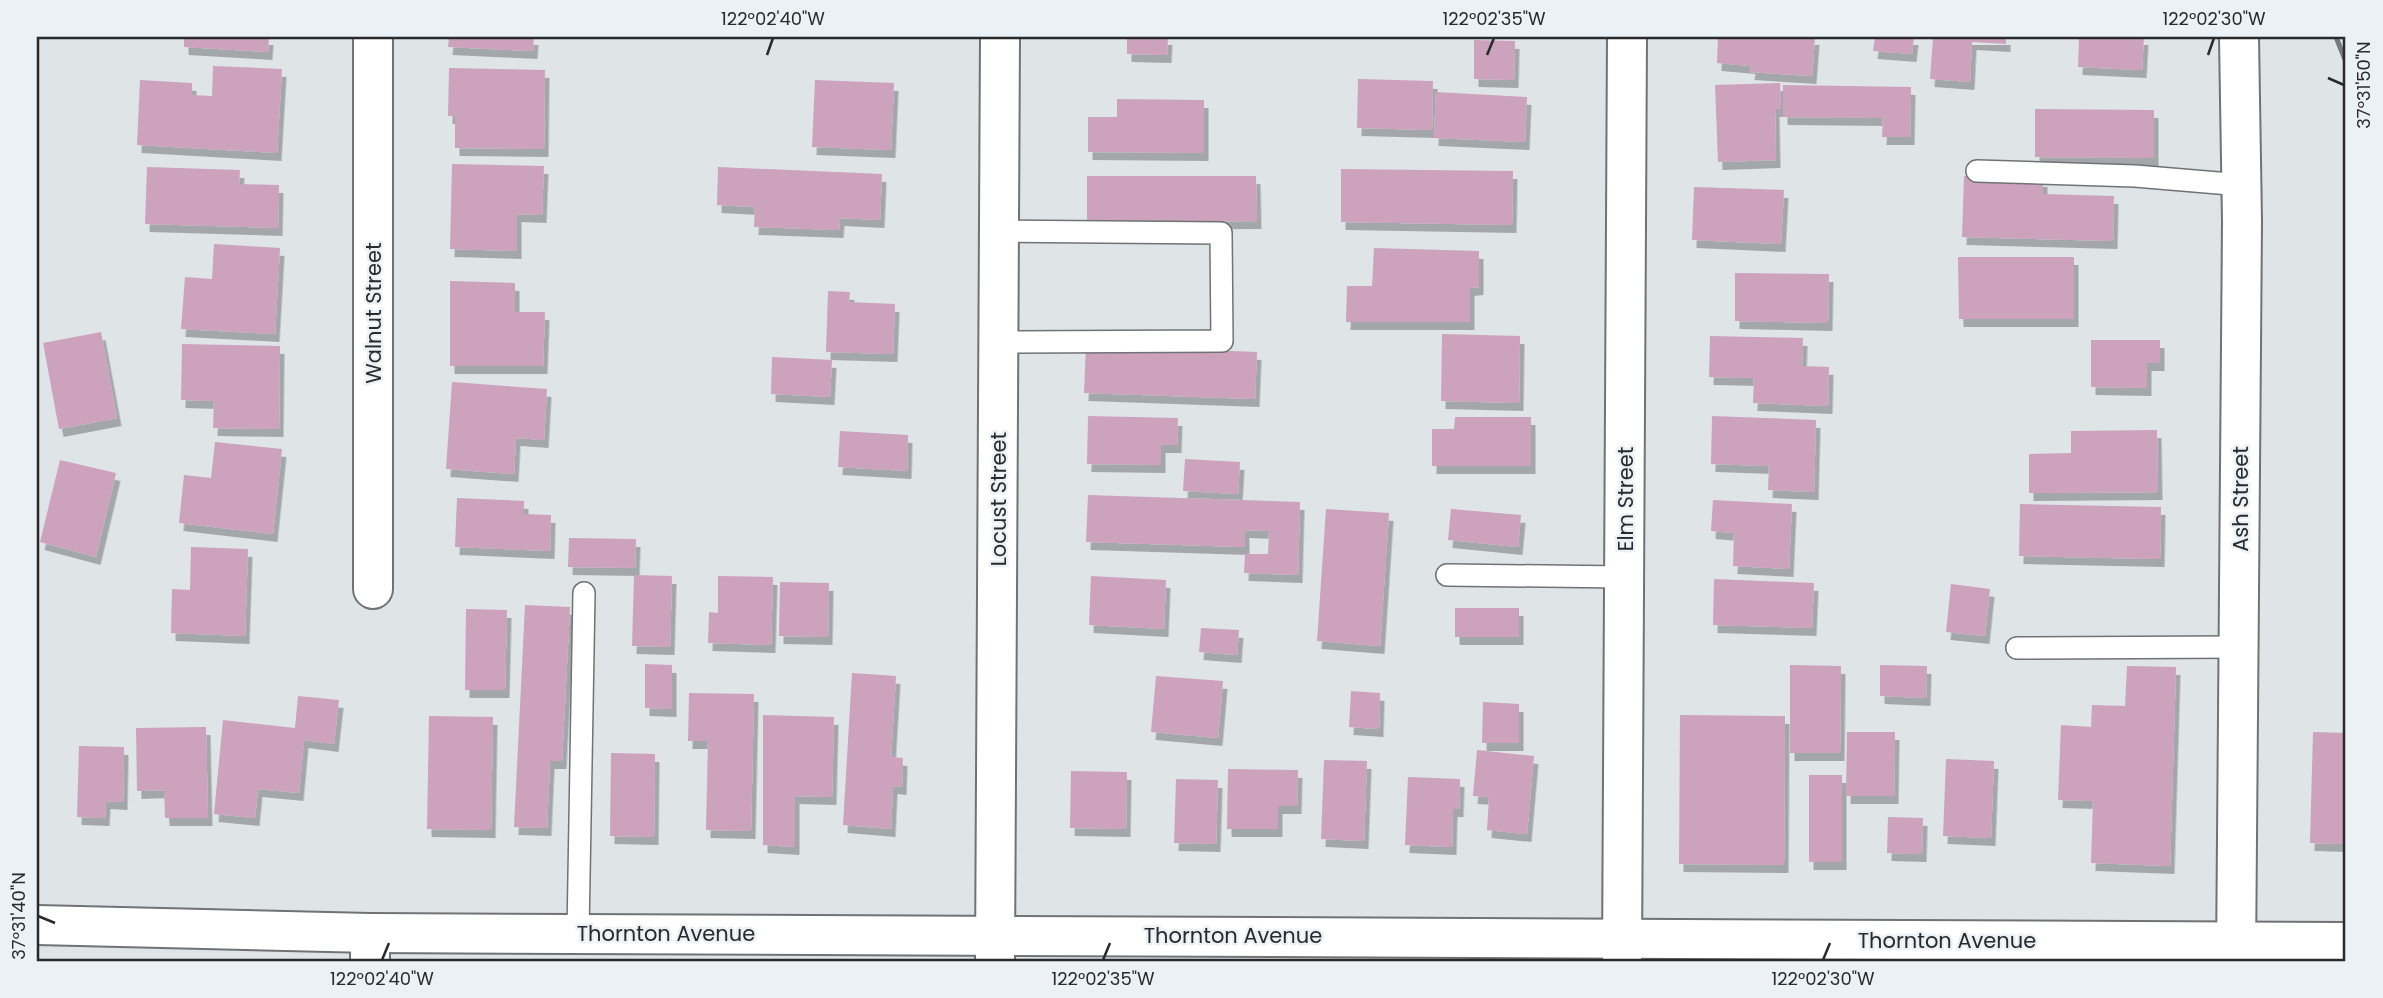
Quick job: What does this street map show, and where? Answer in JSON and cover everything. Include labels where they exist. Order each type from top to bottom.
[{"type":"street","name":"Walnut Street","points":[[373,37],[373,589]]},
{"type":"street","name":"Locust Street","points":[[995,948],[1000,37]]},
{"type":"street","name":"Elm Street","points":[[1622,949],[1628,37]]},
{"type":"street","name":"Ash Street","points":[[2236,952],[2242,185],[2239,37]]},
{"type":"street","name":"Thornton Avenue","points":[[37,925],[370,947],[578,933],[995,948],[2236,952],[2346,942]]},
{"type":"lane","points":[[1978,171],[2135,176],[2242,185]]},
{"type":"lane","points":[[999,230],[1221,233],[1222,341],[999,342]]},
{"type":"lane","points":[[1447,575],[1624,577]]},
{"type":"lane","points":[[578,933],[584,593]]},
{"type":"lane","points":[[2017,648],[2239,647]]},
{"type":"building","points":[[184,37],[269,37],[268,52],[184,47]]},
{"type":"building","points":[[449,37],[534,37],[533,51],[448,47]]},
{"type":"building","points":[[1127,37],[1168,37],[1167,55],[1127,54]]},
{"type":"building","points":[[1718,37],[1815,37],[1812,76],[1750,72],[1751,66],[1717,63]]},
{"type":"building","points":[[1875,37],[1914,37],[1912,54],[1873,51]]},
{"type":"building","points":[[1933,37],[2006,37],[2006,44],[1972,42],[1970,82],[1930,79]]},
{"type":"building","points":[[2079,37],[2144,37],[2142,70],[2078,67]]},
{"type":"building","points":[[1474,40],[1515,41],[1514,80],[1474,79]]},
{"type":"building","points":[[213,66],[282,69],[277,153],[137,145],[140,80],[192,83],[192,95],[212,96]]},
{"type":"building","points":[[449,68],[545,70],[544,149],[455,148],[455,116],[448,116]]},
{"type":"building","points":[[1358,79],[1433,81],[1432,130],[1357,128]]},
{"type":"building","points":[[815,80],[894,83],[891,150],[812,147]]},
{"type":"building","points":[[1780,83],[1781,109],[1775,109],[1776,160],[1718,162],[1715,85]]},
{"type":"building","points":[[1783,85],[1911,87],[1910,137],[1882,137],[1883,118],[1783,117]]},
{"type":"building","points":[[1436,92],[1527,97],[1525,142],[1434,138]]},
{"type":"building","points":[[1117,99],[1204,100],[1204,153],[1088,152],[1088,117],[1117,117]]},
{"type":"building","points":[[2035,109],[2154,110],[2154,158],[2035,157]]},
{"type":"building","points":[[452,164],[544,166],[542,215],[517,214],[517,251],[450,249]]},
{"type":"building","points":[[147,167],[240,170],[239,184],[279,185],[278,228],[145,224]]},
{"type":"building","points":[[718,167],[882,174],[880,220],[840,218],[839,230],[754,227],[755,207],[717,205]]},
{"type":"building","points":[[1341,169],[1513,171],[1512,225],[1341,222]]},
{"type":"building","points":[[1087,176],[1256,176],[1257,221],[1087,222]]},
{"type":"building","points":[[1964,176],[2043,179],[2043,194],[2114,196],[2113,241],[1962,237]]},
{"type":"building","points":[[1694,187],[1784,190],[1781,244],[1692,240]]},
{"type":"building","points":[[214,244],[280,248],[275,334],[181,329],[185,277],[212,279]]},
{"type":"building","points":[[1374,248],[1479,251],[1479,287],[1470,288],[1470,322],[1346,322],[1347,286],[1372,286]]},
{"type":"building","points":[[1958,257],[2074,257],[2074,319],[1959,319]]},
{"type":"building","points":[[1735,273],[1829,274],[1828,323],[1735,321]]},
{"type":"building","points":[[450,281],[515,283],[515,312],[545,312],[543,366],[450,366]]},
{"type":"building","points":[[828,291],[850,292],[849,302],[895,304],[893,354],[826,352]]},
{"type":"building","points":[[101,332],[117,418],[59,429],[43,343]]},
{"type":"building","points":[[1442,334],[1520,336],[1519,403],[1441,401]]},
{"type":"building","points":[[1710,336],[1803,338],[1802,366],[1829,367],[1828,406],[1753,403],[1754,378],[1709,377]]},
{"type":"building","points":[[2091,340],[2160,340],[2160,363],[2147,363],[2147,388],[2091,387]]},
{"type":"building","points":[[182,344],[280,346],[279,429],[213,428],[214,401],[181,400]]},
{"type":"building","points":[[1086,345],[1257,352],[1255,399],[1084,393]]},
{"type":"building","points":[[772,357],[832,360],[830,397],[771,394]]},
{"type":"building","points":[[452,382],[547,389],[544,440],[516,438],[514,474],[446,469]]},
{"type":"building","points":[[1088,416],[1178,418],[1177,445],[1161,445],[1161,465],[1087,464]]},
{"type":"building","points":[[1712,416],[1816,420],[1814,492],[1768,490],[1769,466],[1711,464]]},
{"type":"building","points":[[1455,417],[1531,417],[1531,466],[1432,466],[1432,429],[1454,429]]},
{"type":"building","points":[[2157,430],[2158,492],[2029,493],[2029,454],[2071,453],[2071,431]]},
{"type":"building","points":[[840,431],[908,435],[907,471],[838,467]]},
{"type":"building","points":[[215,442],[282,449],[273,534],[179,523],[184,475],[211,478]]},
{"type":"building","points":[[1185,459],[1240,462],[1238,494],[1183,491]]},
{"type":"building","points":[[60,460],[116,473],[96,557],[40,542]]},
{"type":"building","points":[[1088,495],[1300,502],[1298,575],[1244,573],[1245,554],[1268,554],[1269,531],[1245,530],[1245,547],[1086,542]]},
{"type":"building","points":[[457,498],[524,501],[524,514],[551,515],[550,551],[455,547]]},
{"type":"building","points":[[1713,500],[1792,504],[1789,569],[1733,566],[1734,533],[1711,531]]},
{"type":"building","points":[[2020,504],[2161,507],[2160,559],[2019,556]]},
{"type":"building","points":[[1326,509],[1389,513],[1380,646],[1317,641]]},
{"type":"building","points":[[1451,509],[1521,515],[1518,547],[1448,540]]},
{"type":"building","points":[[569,538],[636,539],[635,568],[568,567]]},
{"type":"building","points":[[191,547],[248,549],[245,636],[171,633],[172,589],[190,590]]},
{"type":"building","points":[[634,575],[672,576],[670,647],[632,646]]},
{"type":"building","points":[[718,576],[773,577],[771,645],[708,643],[709,612],[718,613]]},
{"type":"building","points":[[1091,576],[1166,580],[1164,629],[1089,625]]},
{"type":"building","points":[[1714,579],[1814,583],[1812,628],[1713,625]]},
{"type":"building","points":[[780,582],[829,583],[828,637],[779,636]]},
{"type":"building","points":[[1951,584],[1990,589],[1985,636],[1946,632]]},
{"type":"building","points":[[525,605],[570,607],[562,761],[550,761],[547,828],[514,827]]},
{"type":"building","points":[[1455,608],[1519,608],[1519,637],[1455,637]]},
{"type":"building","points":[[466,609],[507,610],[505,690],[465,690]]},
{"type":"building","points":[[1201,628],[1239,630],[1237,655],[1199,652]]},
{"type":"building","points":[[645,664],[672,665],[672,709],[645,708]]},
{"type":"building","points":[[1790,665],[1841,666],[1840,753],[1790,753]]},
{"type":"building","points":[[1880,665],[1927,666],[1926,698],[1880,696]]},
{"type":"building","points":[[2127,666],[2176,667],[2170,866],[2091,863],[2093,801],[2058,800],[2061,725],[2091,727],[2092,705],[2125,706]]},
{"type":"building","points":[[852,673],[896,676],[891,757],[903,758],[902,787],[893,786],[891,829],[843,825]]},
{"type":"building","points":[[1156,676],[1223,681],[1218,738],[1151,732]]},
{"type":"building","points":[[1351,691],[1380,693],[1379,729],[1349,727]]},
{"type":"building","points":[[689,693],[754,694],[751,831],[706,830],[708,741],[688,741]]},
{"type":"building","points":[[298,696],[339,700],[334,744],[304,740],[299,793],[258,789],[255,818],[214,814],[223,720],[295,728]]},
{"type":"building","points":[[1483,702],[1519,704],[1519,743],[1482,743]]},
{"type":"building","points":[[763,715],[834,717],[832,797],[795,796],[795,847],[763,845]]},
{"type":"building","points":[[1680,715],[1785,716],[1784,865],[1679,864]]},
{"type":"building","points":[[429,716],[493,717],[491,830],[427,829]]},
{"type":"building","points":[[206,727],[208,818],[165,818],[164,790],[137,791],[136,728]]},
{"type":"building","points":[[1847,732],[1895,732],[1894,796],[1846,796]]},
{"type":"building","points":[[2313,732],[2346,733],[2346,844],[2310,843]]},
{"type":"building","points":[[79,746],[124,747],[123,802],[106,801],[105,818],[77,817]]},
{"type":"building","points":[[1477,750],[1534,756],[1527,834],[1487,830],[1489,797],[1473,796]]},
{"type":"building","points":[[611,753],[655,754],[654,837],[610,836]]},
{"type":"building","points":[[1946,759],[1994,761],[1991,838],[1943,836]]},
{"type":"building","points":[[1324,760],[1367,761],[1364,841],[1321,839]]},
{"type":"building","points":[[1228,769],[1298,770],[1297,806],[1278,806],[1278,829],[1227,829]]},
{"type":"building","points":[[1071,771],[1127,772],[1126,829],[1070,828]]},
{"type":"building","points":[[1809,775],[1842,775],[1842,862],[1809,862]]},
{"type":"building","points":[[1408,777],[1460,779],[1459,809],[1453,809],[1452,847],[1405,845]]},
{"type":"building","points":[[1176,779],[1218,780],[1216,844],[1174,843]]},
{"type":"building","points":[[1888,817],[1923,818],[1922,854],[1887,853]]},
{"type":"railway","points":[[2336,37],[2346,62]]}]
